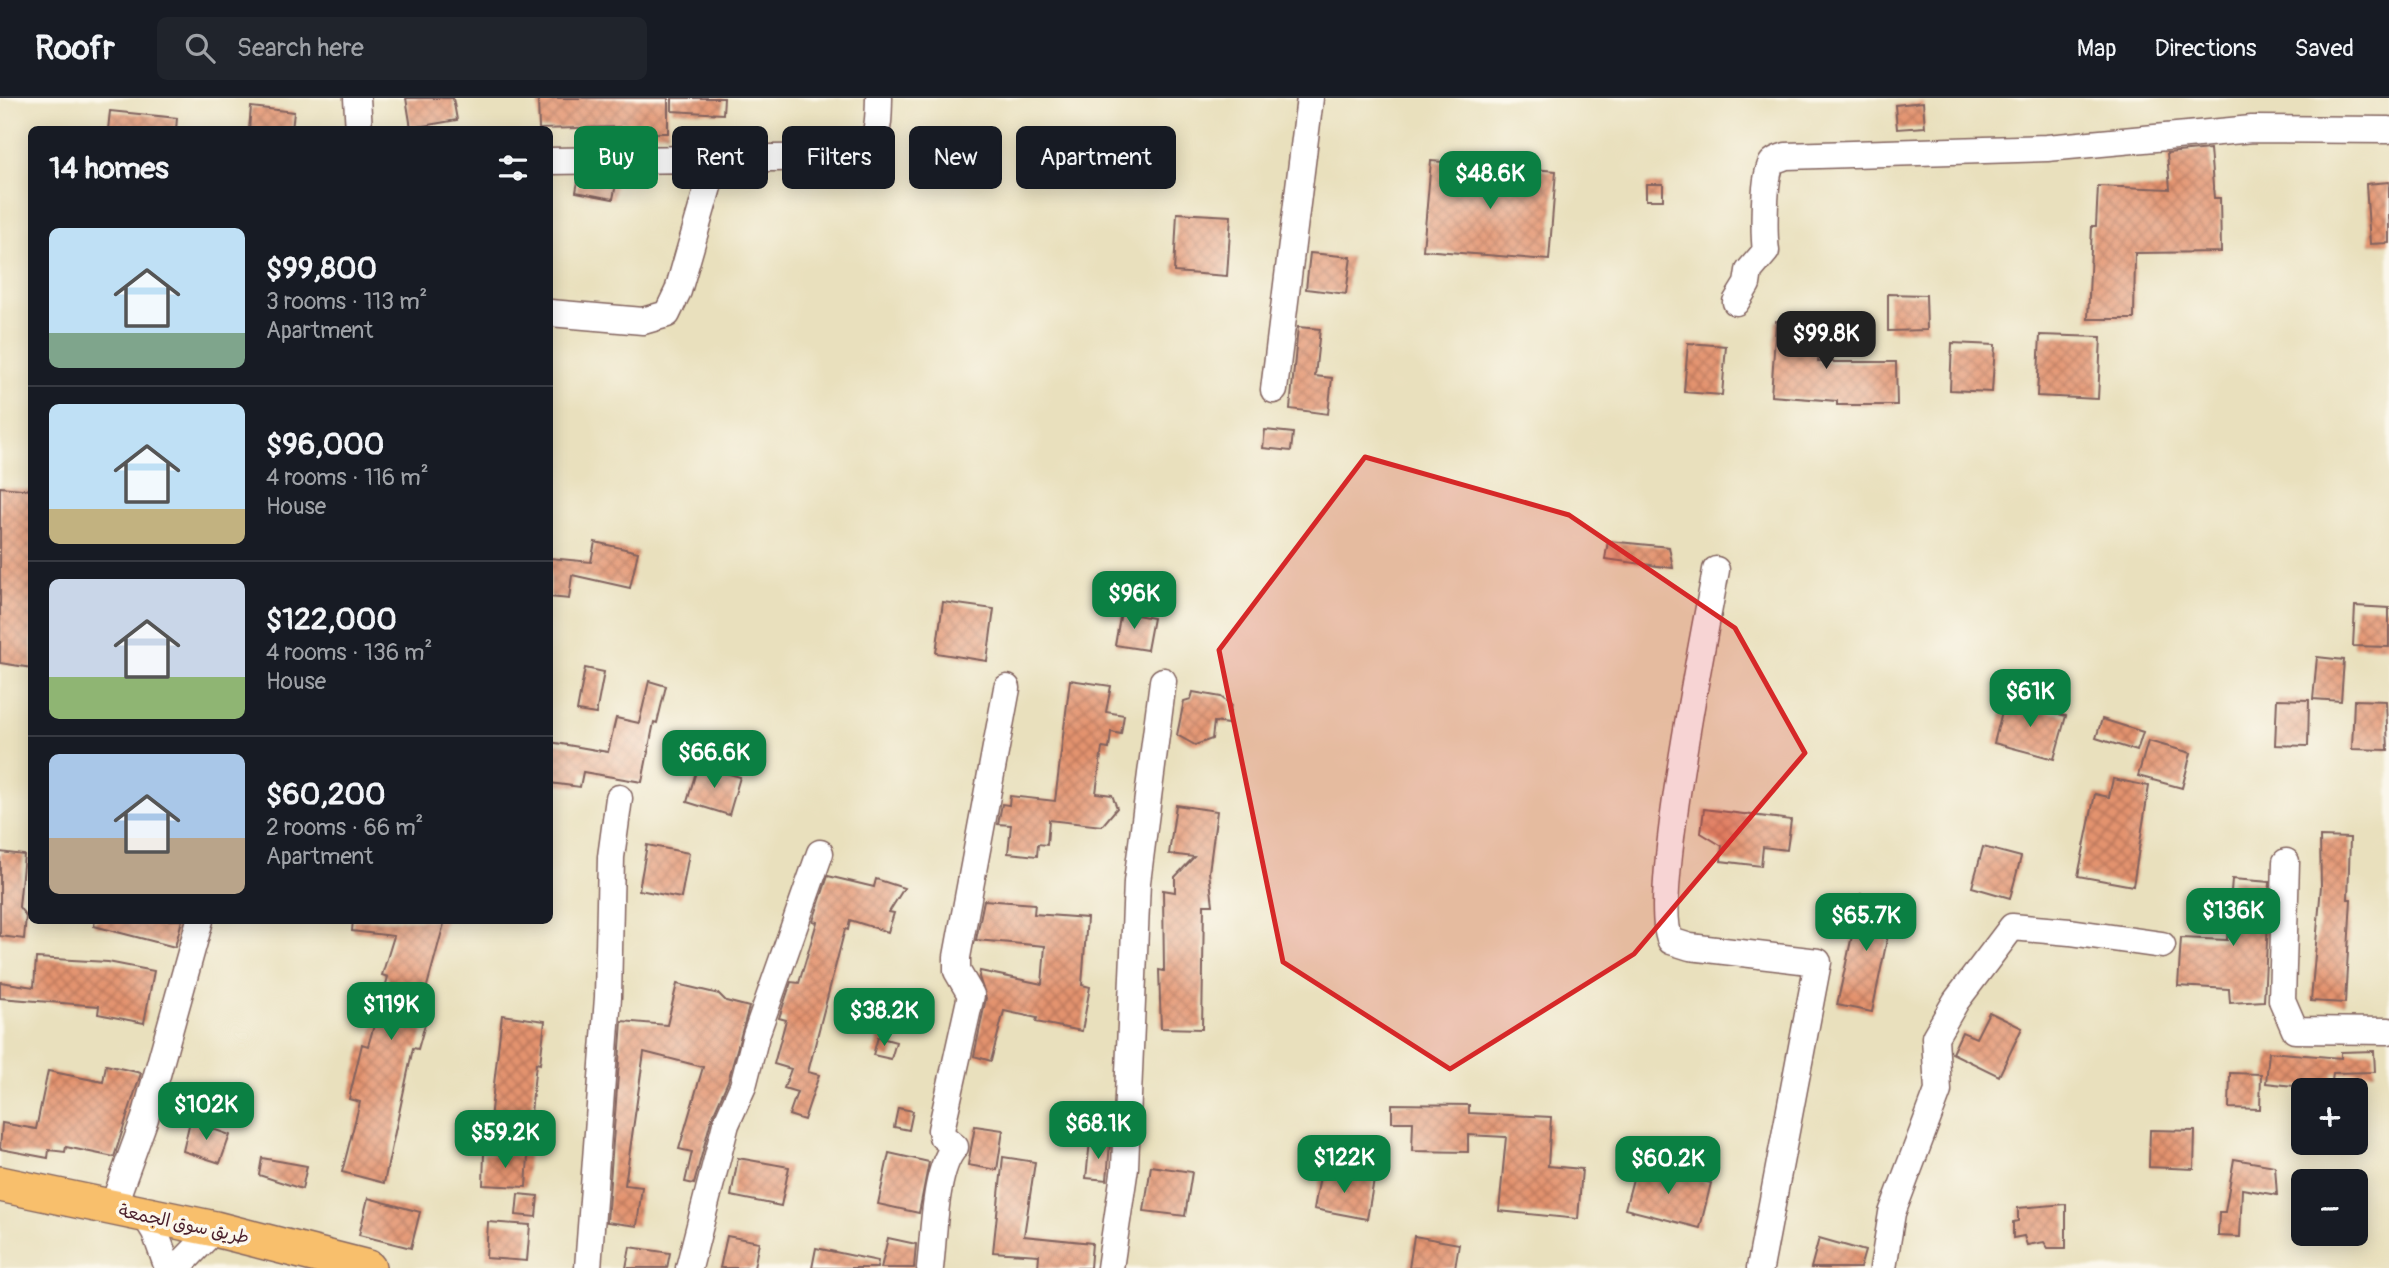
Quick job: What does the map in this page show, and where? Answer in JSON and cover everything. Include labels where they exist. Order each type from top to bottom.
[{"type":"main road","name":"طريق سوق الجمعة","points":[[0,1184],[215,1229],[312,1261],[368,1268]]},
{"type":"street","points":[[357,98],[359,126]]},
{"type":"street","points":[[768,158],[846,157],[867,148],[878,132],[879,98]]},
{"type":"street","points":[[1274,390],[1310,98]]},
{"type":"street","points":[[1736,302],[1748,284],[1749,271],[1766,251],[1763,231],[1769,167],[1777,159],[1786,156],[2047,148],[2252,129],[2389,130]]},
{"type":"street","points":[[553,161],[672,160]]},
{"type":"street","points":[[553,313],[643,321],[667,314],[678,291],[707,189]]},
{"type":"street","points":[[1716,570],[1679,779],[1664,909],[1666,933],[1671,941],[1690,947],[1818,962],[1760,1268]]},
{"type":"street","points":[[1110,1268],[1125,1167],[1137,882],[1163,681]]},
{"type":"street","points":[[930,1268],[942,1175],[947,1156],[955,1147],[942,1136],[941,1130],[971,996],[957,971],[957,957],[1007,688]]},
{"type":"street","points":[[588,1268],[608,997],[611,857],[619,798]]},
{"type":"street","points":[[689,1268],[726,1124],[743,1086],[756,1035],[821,853]]},
{"type":"street","points":[[2286,862],[2282,1000],[2295,1030],[2389,1031]]},
{"type":"street","points":[[168,1268],[155,1232],[128,1211],[145,1118],[200,924]]},
{"type":"street","points":[[1883,1268],[1892,1213],[1938,1090],[1935,1037],[1956,1001],[2012,927],[2162,945]]},
{"type":"street","points":[[177,1268],[215,1229]]},
{"type":"highlighted area","points":[[1365,457],[1569,515],[1735,628],[1805,753],[1634,954],[1450,1069],[1283,962],[1219,650]]},
{"type":"building","points":[[406,98],[453,98],[457,120],[411,126]]},
{"type":"building","points":[[538,98],[668,98],[668,133],[658,133],[658,126],[574,126],[574,128],[553,129],[553,126],[539,126]]},
{"type":"building","points":[[672,98],[724,98],[723,114],[672,111]]},
{"type":"building","points":[[1923,102],[1925,127],[1897,129],[1895,105]]},
{"type":"building","points":[[251,107],[294,112],[292,126],[249,126]]},
{"type":"building","points":[[110,111],[177,118],[176,126],[108,126]]},
{"type":"building","points":[[2210,149],[2214,198],[2220,198],[2221,252],[2135,253],[2134,319],[2088,319],[2092,226],[2096,226],[2098,186],[2170,189],[2167,153]]},
{"type":"building","points":[[1431,161],[1556,171],[1549,260],[1423,250]]},
{"type":"building","points":[[2389,182],[2389,243],[2370,244],[2366,184]]},
{"type":"building","points":[[1646,184],[1663,184],[1663,200],[1646,200]]},
{"type":"building","points":[[577,189],[615,189],[613,199],[576,192]]},
{"type":"building","points":[[1177,213],[1231,216],[1227,276],[1174,272]]},
{"type":"building","points":[[1310,253],[1351,257],[1346,294],[1306,289]]},
{"type":"building","points":[[1888,294],[1926,295],[1927,330],[1888,331]]},
{"type":"building","points":[[1776,321],[1821,324],[1818,362],[1896,362],[1897,405],[1837,405],[1837,401],[1771,396]]},
{"type":"building","points":[[1298,327],[1320,329],[1315,376],[1332,378],[1328,414],[1290,409]]},
{"type":"building","points":[[2040,335],[2101,337],[2098,399],[2037,396]]},
{"type":"building","points":[[1688,343],[1726,346],[1722,395],[1684,392]]},
{"type":"building","points":[[1952,343],[1995,345],[1992,392],[1950,390]]},
{"type":"building","points":[[1265,430],[1293,433],[1291,451],[1263,448]]},
{"type":"building","points":[[0,487],[28,490],[28,667],[0,663]]},
{"type":"building","points":[[1608,541],[1669,547],[1673,568],[1605,559]]},
{"type":"building","points":[[595,542],[638,552],[630,588],[572,575],[569,599],[553,597],[553,558],[591,562]]},
{"type":"building","points":[[943,602],[994,609],[987,661],[936,653]]},
{"type":"building","points":[[2355,606],[2389,608],[2389,647],[2353,646]]},
{"type":"building","points":[[1121,612],[1153,618],[1147,650],[1115,645]]},
{"type":"building","points":[[2317,657],[2344,660],[2341,701],[2313,699]]},
{"type":"building","points":[[585,668],[604,672],[596,714],[577,711]]},
{"type":"building","points":[[1070,680],[1111,686],[1106,712],[1124,715],[1121,734],[1111,732],[1109,749],[1102,748],[1096,793],[1112,795],[1117,808],[1102,826],[1049,820],[1047,845],[1038,844],[1037,856],[1008,853],[1011,825],[998,824],[1002,804],[1009,805],[1010,796],[1055,801]]},
{"type":"building","points":[[649,681],[666,686],[657,723],[654,722],[642,782],[583,772],[580,787],[553,783],[553,743],[608,752],[616,718],[639,723]]},
{"type":"building","points":[[1193,692],[1221,697],[1231,705],[1228,724],[1214,722],[1212,739],[1195,745],[1177,735],[1184,701],[1191,699]]},
{"type":"building","points":[[2277,699],[2309,700],[2308,746],[2275,745]]},
{"type":"building","points":[[2005,700],[2066,716],[2054,759],[1994,743]]},
{"type":"building","points":[[2354,700],[2386,701],[2388,750],[2352,749]]},
{"type":"building","points":[[2102,719],[2143,732],[2137,751],[2096,738]]},
{"type":"building","points":[[2148,741],[2191,753],[2182,788],[2138,776]]},
{"type":"building","points":[[698,765],[740,777],[729,815],[687,802]]},
{"type":"building","points":[[2113,779],[2149,786],[2133,886],[2078,876],[2095,794],[2109,797]]},
{"type":"building","points":[[1176,805],[1217,811],[1209,872],[1213,905],[1204,905],[1202,1029],[1161,1028],[1159,970],[1164,971],[1163,890],[1175,892],[1175,877],[1194,857],[1169,854]]},
{"type":"building","points":[[1704,809],[1791,820],[1787,850],[1763,847],[1761,866],[1721,861],[1722,846],[1701,833]]},
{"type":"building","points":[[2320,837],[2350,838],[2348,899],[2351,899],[2345,1003],[2311,1001],[2321,886]]},
{"type":"building","points":[[647,845],[689,853],[681,898],[639,890]]},
{"type":"building","points":[[1983,847],[2021,857],[2010,898],[1972,887]]},
{"type":"building","points":[[0,852],[24,855],[19,907],[26,916],[24,939],[0,936]]},
{"type":"building","points":[[828,876],[874,887],[876,879],[904,888],[889,912],[894,913],[888,932],[850,920],[848,930],[845,929],[808,1072],[819,1075],[804,1120],[789,1115],[797,1092],[784,1088],[791,1069],[774,1064],[786,1020],[779,1018],[791,982],[799,983],[817,922],[813,921]]},
{"type":"building","points":[[2232,879],[2270,882],[2264,1001],[2230,1003],[2229,989],[2178,986],[2181,938],[2227,940]]},
{"type":"building","points":[[1861,894],[1895,901],[1872,1012],[1837,1005]]},
{"type":"building","points":[[984,900],[1035,904],[1034,914],[1087,918],[1082,985],[1090,987],[1082,1031],[1036,1022],[1037,1018],[1004,1011],[991,1061],[974,1056],[986,998],[979,977],[980,971],[1042,984],[1045,946],[976,940]]},
{"type":"building","points":[[94,924],[181,924],[175,947]]},
{"type":"building","points":[[353,924],[444,924],[423,1001],[431,1003],[418,1049],[413,1048],[384,1183],[342,1172],[360,1102],[349,1099],[362,1044],[368,1046],[388,977],[382,975],[394,936],[352,931]]},
{"type":"building","points":[[36,958],[108,962],[154,971],[144,1023],[98,1014],[99,1006],[0,998],[0,982],[34,987]]},
{"type":"building","points":[[677,984],[719,994],[726,1001],[749,1007],[728,1081],[711,1120],[694,1184],[685,1182],[692,1152],[679,1149],[703,1067],[644,1052],[625,1185],[642,1187],[637,1226],[607,1222],[622,1021],[667,1025]]},
{"type":"building","points":[[1989,1012],[2022,1028],[1999,1076],[1952,1053],[1962,1032],[1976,1038]]},
{"type":"building","points":[[502,1015],[545,1021],[540,1064],[536,1063],[530,1123],[490,1119]]},
{"type":"building","points":[[878,1037],[896,1042],[891,1059],[873,1055]]},
{"type":"building","points":[[2374,1051],[2375,1072],[2333,1073],[2332,1078],[2291,1078],[2291,1086],[2266,1083],[2269,1052],[2341,1058],[2341,1052]]},
{"type":"building","points":[[106,1065],[141,1073],[114,1157],[66,1147],[65,1152],[49,1150],[48,1158],[0,1149],[2,1123],[36,1129],[48,1071],[103,1082]]},
{"type":"building","points":[[2230,1073],[2261,1074],[2260,1109],[2229,1108]]},
{"type":"building","points":[[1392,1104],[1469,1105],[1469,1113],[1551,1117],[1548,1166],[1582,1169],[1578,1219],[1499,1211],[1506,1137],[1468,1135],[1468,1152],[1412,1151],[1413,1122],[1392,1122]]},
{"type":"building","points":[[898,1108],[913,1111],[909,1130],[894,1127]]},
{"type":"building","points":[[190,1121],[230,1135],[220,1163],[183,1151]]},
{"type":"building","points":[[975,1126],[1003,1130],[997,1170],[968,1165]]},
{"type":"building","points":[[2150,1130],[2195,1131],[2194,1169],[2149,1167]]},
{"type":"building","points":[[1090,1141],[1110,1143],[1107,1180],[1086,1178]]},
{"type":"building","points":[[484,1153],[528,1156],[526,1187],[483,1185]]},
{"type":"building","points":[[889,1153],[929,1162],[919,1213],[878,1204]]},
{"type":"building","points":[[1003,1157],[1035,1162],[1024,1236],[1092,1243],[1090,1268],[1038,1268],[1039,1255],[993,1252]]},
{"type":"building","points":[[262,1158],[307,1166],[302,1189],[259,1175]]},
{"type":"building","points":[[738,1158],[789,1167],[781,1206],[731,1196]]},
{"type":"building","points":[[2234,1159],[2275,1166],[2277,1195],[2242,1189],[2240,1237],[2218,1236],[2219,1212],[2225,1212]]},
{"type":"building","points":[[1637,1164],[1711,1183],[1700,1228],[1625,1209]]},
{"type":"building","points":[[1151,1166],[1192,1172],[1185,1216],[1144,1211]]},
{"type":"building","points":[[1321,1171],[1374,1180],[1367,1219],[1314,1209]]},
{"type":"building","points":[[518,1194],[538,1196],[536,1217],[516,1215]]},
{"type":"building","points":[[368,1198],[420,1212],[411,1248],[359,1235]]},
{"type":"building","points":[[2066,1204],[2066,1248],[2048,1248],[2044,1242],[2027,1245],[2024,1236],[2013,1238],[2013,1222],[2018,1221],[2018,1208]]},
{"type":"building","points":[[488,1222],[530,1225],[527,1261],[486,1258]]},
{"type":"building","points":[[727,1236],[759,1242],[754,1268],[720,1268]]},
{"type":"building","points":[[1414,1236],[1459,1244],[1455,1268],[1409,1268]]},
{"type":"building","points":[[888,1238],[916,1244],[914,1268],[881,1268]]},
{"type":"building","points":[[1819,1238],[1865,1251],[1860,1268],[1811,1268]]},
{"type":"building","points":[[630,1247],[670,1253],[667,1268],[626,1268]]},
{"type":"building","points":[[816,1248],[878,1261],[877,1268],[812,1268]]}]
